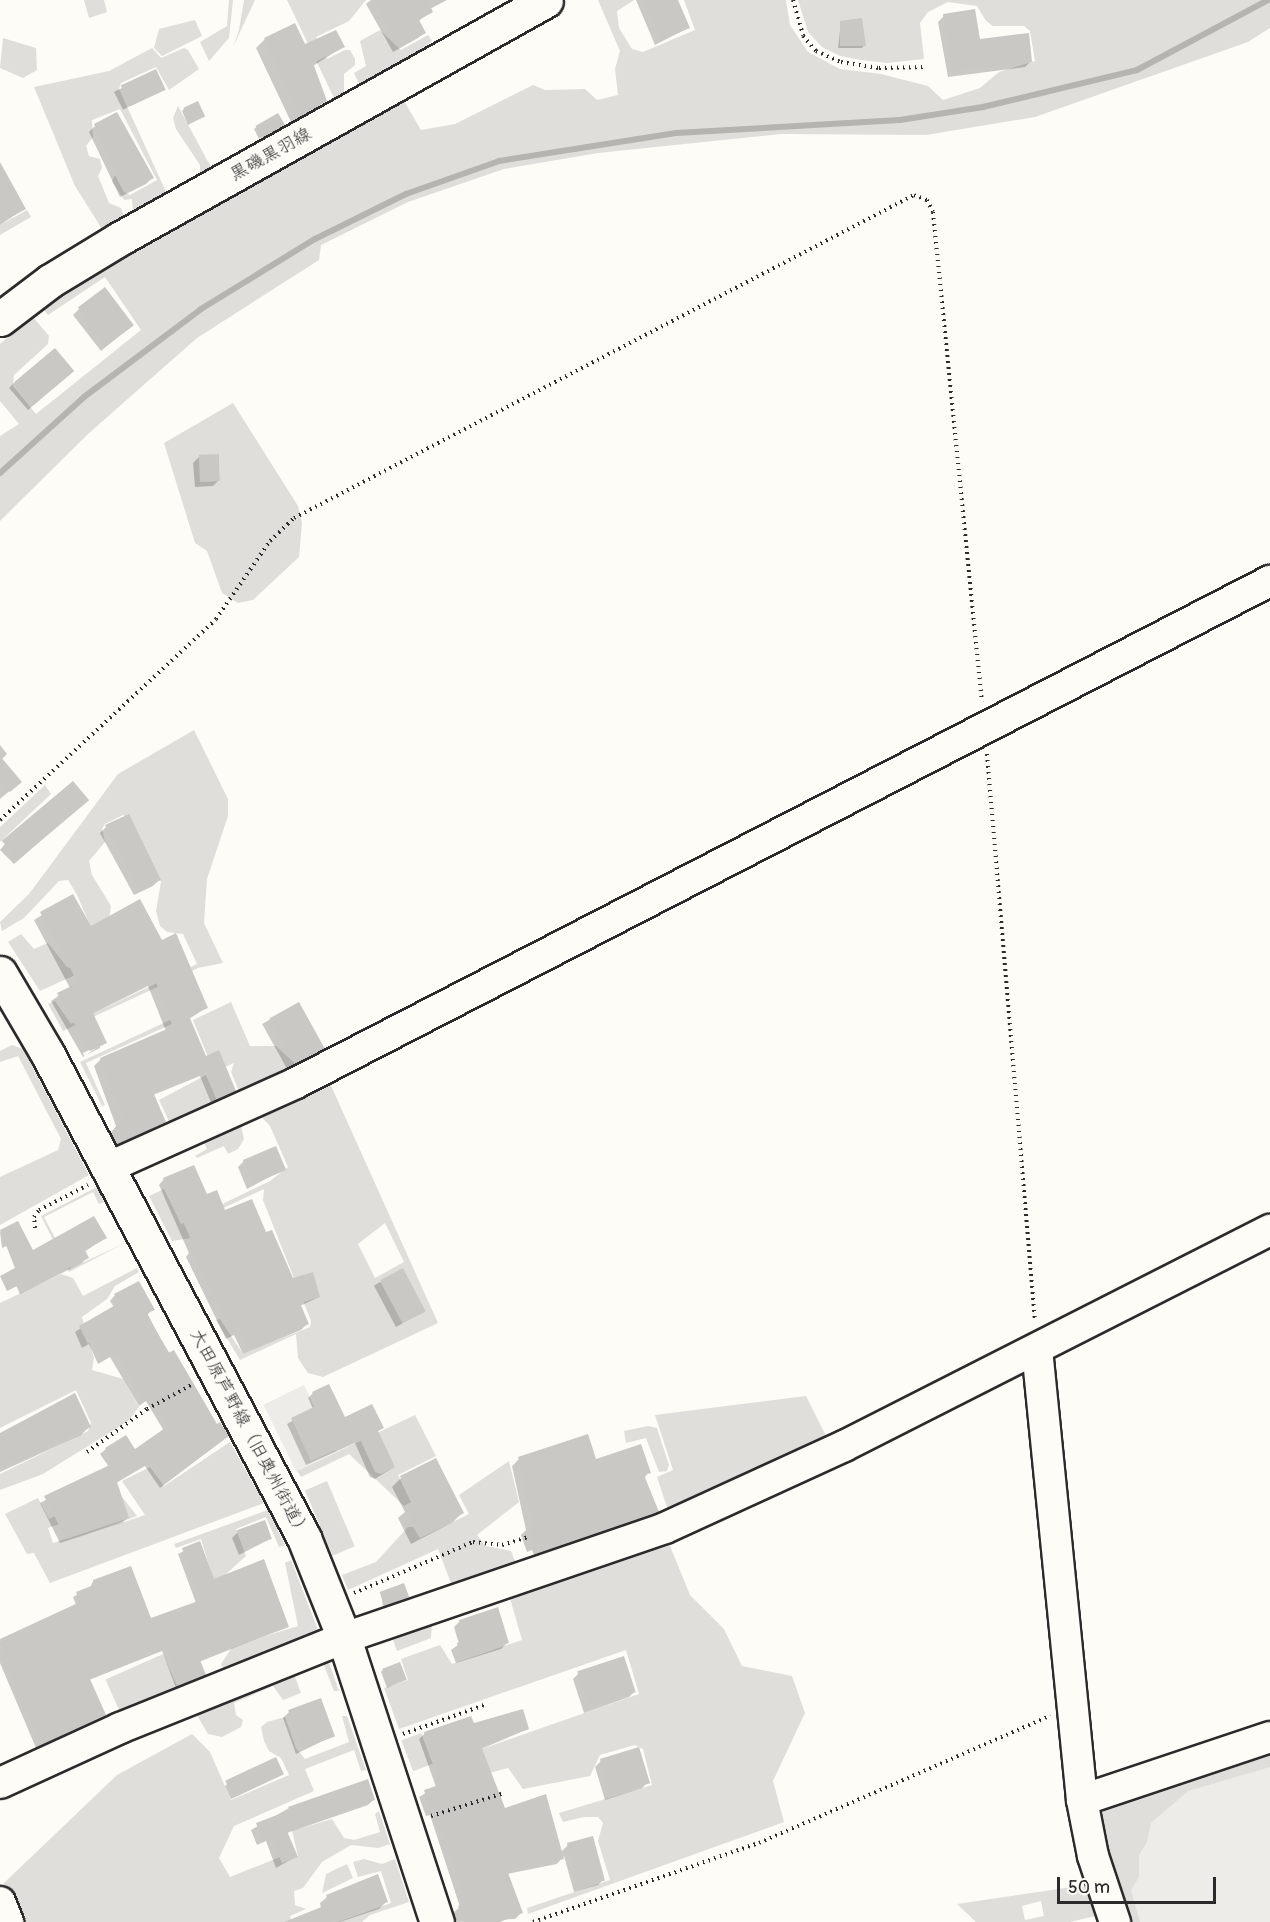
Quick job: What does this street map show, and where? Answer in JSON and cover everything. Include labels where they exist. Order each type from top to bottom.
[{"type":"main road","name":"黒磯黒羽線","points":[[0,319],[50,281],[119,238],[546,0]]},
{"type":"main road","name":"大田原芦野線（旧奥州街道）","points":[[0,973],[10,1011],[108,1171],[217,1370],[304,1538],[344,1638],[407,1824],[437,1922]]},
{"type":"street","points":[[108,1171],[296,1083],[1270,581]]},
{"type":"street","points":[[0,1783],[120,1728],[344,1638],[664,1528],[844,1446],[1270,1230]]},
{"type":"street","points":[[1037,1349],[1082,1800],[1093,1856],[1115,1922]]},
{"type":"street","points":[[1082,1800],[1270,1737]]},
{"type":"street","points":[[0,1902],[8,1922]]},
{"type":"path","points":[[793,0],[803,36],[816,51],[841,62],[879,68],[925,67]]},
{"type":"path","points":[[0,820],[216,619],[270,541],[294,518],[914,195],[927,200],[933,212],[985,729],[1037,1349]]},
{"type":"path","points":[[34,1228],[34,1217],[39,1210],[108,1171]]},
{"type":"path","points":[[87,1452],[147,1409],[217,1370]]},
{"type":"path","points":[[345,1597],[473,1542],[502,1545],[528,1537]]},
{"type":"path","points":[[379,1742],[484,1705]]},
{"type":"path","points":[[533,1922],[759,1843],[1073,1706]]},
{"type":"path","points":[[407,1824],[504,1793]]},
{"type":"shaded area","points":[[84,0],[104,0],[107,12],[89,18]]},
{"type":"shaded area","points":[[229,0],[233,0],[229,38],[209,61],[200,42],[227,26]]},
{"type":"shaded area","points":[[244,0],[255,0],[233,47],[239,30]]},
{"type":"shaded area","points":[[287,0],[366,0],[349,21],[316,37],[327,59],[345,50],[350,50],[355,59],[355,65],[344,74],[344,94],[335,100]]},
{"type":"shaded area","points":[[598,0],[634,0],[617,11],[619,28],[632,49],[643,52],[695,30],[684,0],[786,0],[790,25],[808,52],[840,69],[881,74],[928,86],[943,100],[980,88],[999,72],[1035,61],[1030,31],[1024,26],[993,26],[986,21],[977,6],[948,2],[928,12],[920,23],[924,59],[887,63],[861,60],[840,56],[822,47],[808,32],[798,0],[1270,0],[1270,28],[1248,42],[1035,117],[926,135],[781,134],[598,153],[504,169],[408,202],[321,245],[319,260],[197,338],[88,434],[0,521],[0,436],[19,424],[0,401],[0,344],[33,317],[49,336],[48,344],[14,375],[13,386],[36,414],[141,330],[105,277],[48,315],[43,309],[192,216],[404,101],[421,130],[455,124],[533,85],[545,90],[585,89],[597,100],[618,95],[615,69],[620,51]]},
{"type":"shaded area","points":[[195,20],[202,36],[162,56],[154,48],[159,29]]},
{"type":"shaded area","points":[[380,30],[401,50],[428,35],[432,41],[399,65],[360,86],[354,73],[366,66],[360,41]]},
{"type":"shaded area","points":[[3,38],[36,48],[37,70],[23,78],[0,68]]},
{"type":"shaded area","points":[[152,48],[161,58],[184,48],[188,50],[199,69],[169,90],[156,67],[121,83],[119,89],[167,194],[133,212],[132,199],[124,200],[112,181],[115,175],[124,192],[130,195],[157,180],[120,109],[92,120],[93,137],[86,146],[89,156],[100,159],[102,168],[98,176],[109,203],[121,208],[124,217],[102,229],[75,186],[34,87],[109,71]]},
{"type":"shaded area","points":[[178,106],[213,171],[200,178],[200,165],[176,129],[173,118]]},
{"type":"shaded area","points":[[27,210],[31,217],[0,235],[0,225]]},
{"type":"shaded area","points":[[233,403],[298,506],[302,523],[299,557],[253,600],[238,603],[222,593],[207,551],[195,543],[164,443]],"holes":[[[219,454],[220,481],[201,482],[199,456]]]},
{"type":"shaded area","points":[[194,730],[228,799],[228,816],[207,879],[204,923],[223,963],[198,968],[63,1031],[48,1004],[55,1001],[71,1024],[197,964],[183,934],[167,932],[160,926],[156,911],[161,882],[130,820],[123,815],[105,824],[102,829],[105,842],[89,861],[92,875],[111,906],[109,920],[128,951],[40,991],[8,942],[21,934],[34,949],[48,943],[67,967],[73,969],[93,932],[77,895],[68,880],[59,881],[24,918],[2,931],[0,922],[29,894],[118,774]]},
{"type":"shaded area","points":[[45,785],[51,794],[0,842],[0,827]]},
{"type":"shaded area","points":[[231,1002],[250,1046],[276,1046],[302,1070],[328,1079],[438,1323],[323,1377],[308,1373],[298,1358],[296,1334],[240,1360],[216,1320],[220,1319],[243,1354],[310,1327],[311,1321],[263,1200],[264,1189],[219,1210],[191,1238],[172,1241],[149,1196],[164,1189],[181,1224],[270,1181],[288,1167],[270,1126],[241,1096],[231,1072],[234,1063],[214,1072],[193,1020]],"holes":[[[385,1223],[404,1262],[375,1278],[358,1244]],[[403,1268],[426,1311],[403,1324],[380,1281]]]},
{"type":"shaded area","points":[[170,1020],[172,1024],[86,1063],[105,1105],[102,1106],[80,1062]]},
{"type":"shaded area","points":[[12,1045],[23,1049],[89,1175],[0,1225],[0,1177],[58,1150],[61,1139],[18,1056],[0,1062],[0,1051]]},
{"type":"shaded area","points":[[206,1075],[221,1110],[173,1130],[159,1100]]},
{"type":"shaded area","points":[[233,1120],[241,1126],[244,1139],[238,1149],[228,1154],[224,1146],[197,1158],[195,1156],[207,1149],[200,1135]]},
{"type":"shaded area","points":[[97,1187],[104,1202],[99,1204],[93,1192],[44,1217],[71,1268],[123,1244],[69,1272],[41,1216]]},
{"type":"shaded area","points":[[137,1268],[139,1272],[115,1286],[107,1299],[82,1317],[94,1358],[92,1370],[123,1379],[139,1407],[128,1421],[43,1474],[0,1490],[0,1474],[88,1431],[91,1423],[76,1390],[0,1428],[0,1303],[61,1274],[73,1278],[83,1296]]},
{"type":"shaded area","points":[[304,1385],[336,1452],[296,1471],[264,1405]]},
{"type":"shaded area","points":[[806,1396],[829,1442],[669,1513],[657,1477],[673,1470],[655,1415]]},
{"type":"shaded area","points":[[415,1415],[436,1456],[398,1475],[411,1502],[404,1506],[349,1454],[301,1477],[297,1471]]},
{"type":"shaded area","points":[[648,1426],[657,1428],[669,1465],[667,1471],[659,1472],[646,1438],[626,1443],[624,1431]]},
{"type":"shaded area","points":[[230,1442],[264,1503],[50,1583],[34,1553],[27,1554],[5,1514],[38,1498],[49,1519],[98,1495],[119,1493],[137,1516],[83,1536],[145,1515],[122,1481],[150,1467],[164,1486]],"holes":[[[123,1503],[128,1518],[53,1543],[48,1528]]]},
{"type":"shaded area","points":[[509,1461],[519,1502],[477,1535],[486,1546],[511,1551],[519,1571],[454,1591],[438,1549],[348,1590],[342,1575],[376,1562],[408,1527],[413,1527],[420,1538],[469,1514],[459,1495]]},
{"type":"shaded area","points":[[327,1481],[355,1546],[333,1556],[305,1490]]},
{"type":"shaded area","points":[[268,1510],[285,1545],[279,1547],[266,1517],[236,1529],[246,1556],[226,1574],[229,1586],[216,1590],[201,1539],[176,1548],[174,1544]]},
{"type":"shaded area","points":[[662,1541],[670,1546],[690,1595],[724,1629],[742,1666],[792,1676],[805,1713],[773,1781],[784,1822],[528,1914],[527,1908],[610,1880],[598,1841],[603,1823],[598,1817],[584,1817],[563,1822],[559,1813],[652,1785],[643,1749],[635,1745],[600,1755],[590,1776],[523,1789],[508,1768],[478,1776],[470,1753],[639,1694],[626,1650],[399,1729],[384,1688],[408,1680],[401,1659],[440,1645],[452,1664],[522,1640],[509,1595]]},
{"type":"shaded area","points":[[291,1560],[320,1635],[225,1672],[221,1664],[233,1646],[298,1626],[285,1563]]},
{"type":"shaded area","points":[[500,1597],[501,1601],[432,1625],[431,1638],[397,1651],[391,1634]]},
{"type":"shaded area","points":[[163,1654],[179,1690],[121,1715],[105,1680]]},
{"type":"shaded area","points":[[327,1657],[339,1691],[334,1691],[323,1663],[294,1674],[301,1693],[283,1700],[273,1686],[234,1703],[236,1715],[243,1720],[241,1727],[222,1737],[208,1734],[198,1717],[196,1706]]},
{"type":"shaded area","points":[[342,1716],[347,1716],[366,1770],[361,1771],[354,1750],[305,1769],[314,1791],[234,1826],[219,1858],[230,1877],[280,1857],[282,1863],[298,1856],[292,1831],[332,1819],[344,1838],[354,1840],[380,1832],[375,1814],[379,1811],[390,1844],[378,1848],[351,1845],[322,1862],[303,1888],[294,1891],[295,1905],[306,1909],[290,1916],[292,1922],[16,1922],[4,1883],[117,1775],[192,1734],[210,1752],[231,1800],[289,1775],[281,1758],[269,1751],[264,1741],[261,1727],[267,1722],[285,1717],[296,1748],[305,1759],[349,1742]]},
{"type":"shaded area","points":[[421,1733],[433,1764],[413,1771],[401,1741]]},
{"type":"shaded area","points":[[1270,1744],[1270,1922],[1130,1922],[1096,1821],[1103,1800]]},
{"type":"shaded area","points":[[1270,1747],[1270,1767],[1188,1791],[1151,1823],[1147,1842],[1139,1855],[1139,1877],[1131,1890],[1140,1922],[1133,1922],[1100,1821],[1107,1802]]},
{"type":"shaded area","points":[[364,1859],[382,1864],[395,1859],[409,1902],[370,1915],[362,1922],[338,1922],[391,1903],[381,1871],[358,1877],[353,1862]]},
{"type":"shaded area","points":[[347,1864],[353,1878],[322,1893],[326,1874]]},
{"type":"shaded area","points":[[1079,1886],[1087,1888],[1096,1916],[1070,1922],[976,1922],[957,1904]],"holes":[[[1041,1901],[1044,1916],[1025,1920],[1022,1906]]]},
{"type":"building","points":[[373,0],[427,0],[433,12],[419,20],[426,33],[399,48]]},
{"type":"building","points":[[644,0],[678,0],[690,28],[661,40]]},
{"type":"building","points":[[975,9],[980,39],[1029,33],[1032,62],[953,71],[943,14]]},
{"type":"building","points":[[862,18],[866,46],[840,46],[840,21]]},
{"type":"building","points":[[295,23],[305,44],[336,30],[345,47],[313,63],[327,101],[299,114],[264,38]]},
{"type":"building","points":[[156,69],[166,90],[130,106],[121,85]]},
{"type":"building","points":[[198,101],[205,116],[191,123],[183,108]]},
{"type":"building","points":[[117,112],[154,178],[127,192],[94,124]]},
{"type":"building","points":[[278,113],[285,125],[262,138],[255,126]]},
{"type":"building","points":[[0,162],[26,209],[0,223]]},
{"type":"building","points":[[105,287],[134,325],[107,346],[78,307]]},
{"type":"building","points":[[55,348],[74,371],[34,405],[14,382]]},
{"type":"building","points":[[219,454],[220,481],[200,482],[199,455]]},
{"type":"building","points":[[0,756],[22,782],[10,792],[0,781]]},
{"type":"building","points":[[73,781],[89,800],[18,860],[2,841]]},
{"type":"building","points":[[129,814],[161,880],[141,890],[105,825]]},
{"type":"building","points":[[73,894],[91,926],[140,899],[162,940],[176,933],[208,1008],[189,1016],[206,1056],[219,1050],[236,1091],[219,1099],[207,1070],[153,1092],[166,1122],[123,1142],[116,1126],[123,1122],[123,1118],[100,1058],[174,1026],[155,980],[92,1011],[107,1043],[90,1051],[57,993],[78,983],[40,912]]},
{"type":"building","points":[[299,1002],[325,1049],[295,1066],[269,1018]]},
{"type":"building","points":[[276,1146],[286,1170],[253,1184],[243,1160]]},
{"type":"building","points":[[194,1165],[207,1194],[217,1190],[225,1210],[252,1199],[266,1232],[272,1230],[293,1278],[313,1272],[320,1297],[300,1303],[309,1324],[249,1350],[239,1331],[232,1334],[190,1250],[195,1248],[163,1178]]},
{"type":"building","points":[[94,1216],[107,1238],[85,1250],[89,1258],[27,1289],[23,1283],[7,1291],[0,1276],[15,1268],[0,1230],[18,1221],[33,1250]]},
{"type":"building","points":[[403,1268],[426,1311],[403,1323],[380,1280]]},
{"type":"building","points":[[139,1281],[155,1310],[147,1313],[168,1353],[174,1350],[217,1424],[220,1422],[229,1436],[166,1483],[151,1461],[117,1482],[129,1518],[66,1539],[44,1496],[114,1463],[105,1448],[126,1435],[135,1449],[168,1426],[152,1397],[144,1402],[116,1353],[103,1360],[94,1340],[88,1344],[79,1326],[119,1303],[114,1294]]},
{"type":"building","points":[[329,1384],[345,1417],[372,1404],[384,1428],[378,1431],[395,1467],[381,1474],[375,1472],[360,1439],[311,1461],[291,1418],[318,1405],[312,1392]]},
{"type":"building","points":[[75,1393],[91,1427],[17,1462],[16,1459],[0,1466],[0,1433]]},
{"type":"building","points":[[588,1434],[596,1459],[641,1444],[651,1473],[644,1475],[659,1512],[542,1552],[539,1544],[534,1546],[528,1526],[533,1525],[518,1457]]},
{"type":"building","points":[[436,1458],[464,1513],[421,1536],[406,1508],[414,1504],[400,1476]]},
{"type":"building","points":[[265,1520],[272,1539],[244,1549],[237,1530]]},
{"type":"building","points":[[200,1541],[214,1579],[264,1559],[289,1627],[200,1660],[206,1675],[180,1685],[166,1648],[90,1679],[106,1715],[41,1745],[4,1661],[0,1639],[80,1602],[76,1592],[94,1585],[93,1580],[131,1566],[151,1618],[201,1600],[182,1548]]},
{"type":"building","points":[[404,1583],[409,1597],[385,1606],[380,1592]]},
{"type":"building","points":[[498,1607],[509,1643],[462,1658],[457,1643],[465,1640],[459,1620]]},
{"type":"building","points":[[624,1656],[636,1692],[589,1707],[577,1671]]},
{"type":"building","points":[[400,1662],[407,1680],[389,1687],[382,1669]]},
{"type":"building","points":[[321,1698],[335,1737],[302,1748],[288,1710]]},
{"type":"building","points":[[523,1709],[529,1729],[481,1746],[505,1808],[546,1794],[564,1859],[507,1870],[523,1913],[500,1922],[464,1922],[458,1906],[466,1903],[436,1810],[431,1812],[424,1790],[442,1784],[424,1732],[471,1716],[474,1723]]},
{"type":"building","points":[[639,1747],[650,1783],[611,1795],[600,1759]]},
{"type":"building","points":[[276,1757],[284,1774],[233,1798],[225,1781]]},
{"type":"building","points":[[368,1779],[375,1800],[287,1831],[298,1857],[282,1863],[271,1837],[262,1840],[256,1823],[290,1810],[288,1807]]},
{"type":"building","points":[[593,1836],[605,1880],[579,1887],[567,1843]]},
{"type":"building","points":[[378,1874],[388,1902],[330,1922],[284,1922],[329,1904],[326,1895]]},
{"type":"waterway","points":[[0,473],[84,397],[201,309],[315,239],[406,194],[499,161],[676,133],[900,120],[983,107],[1137,70],[1268,0]]}]
